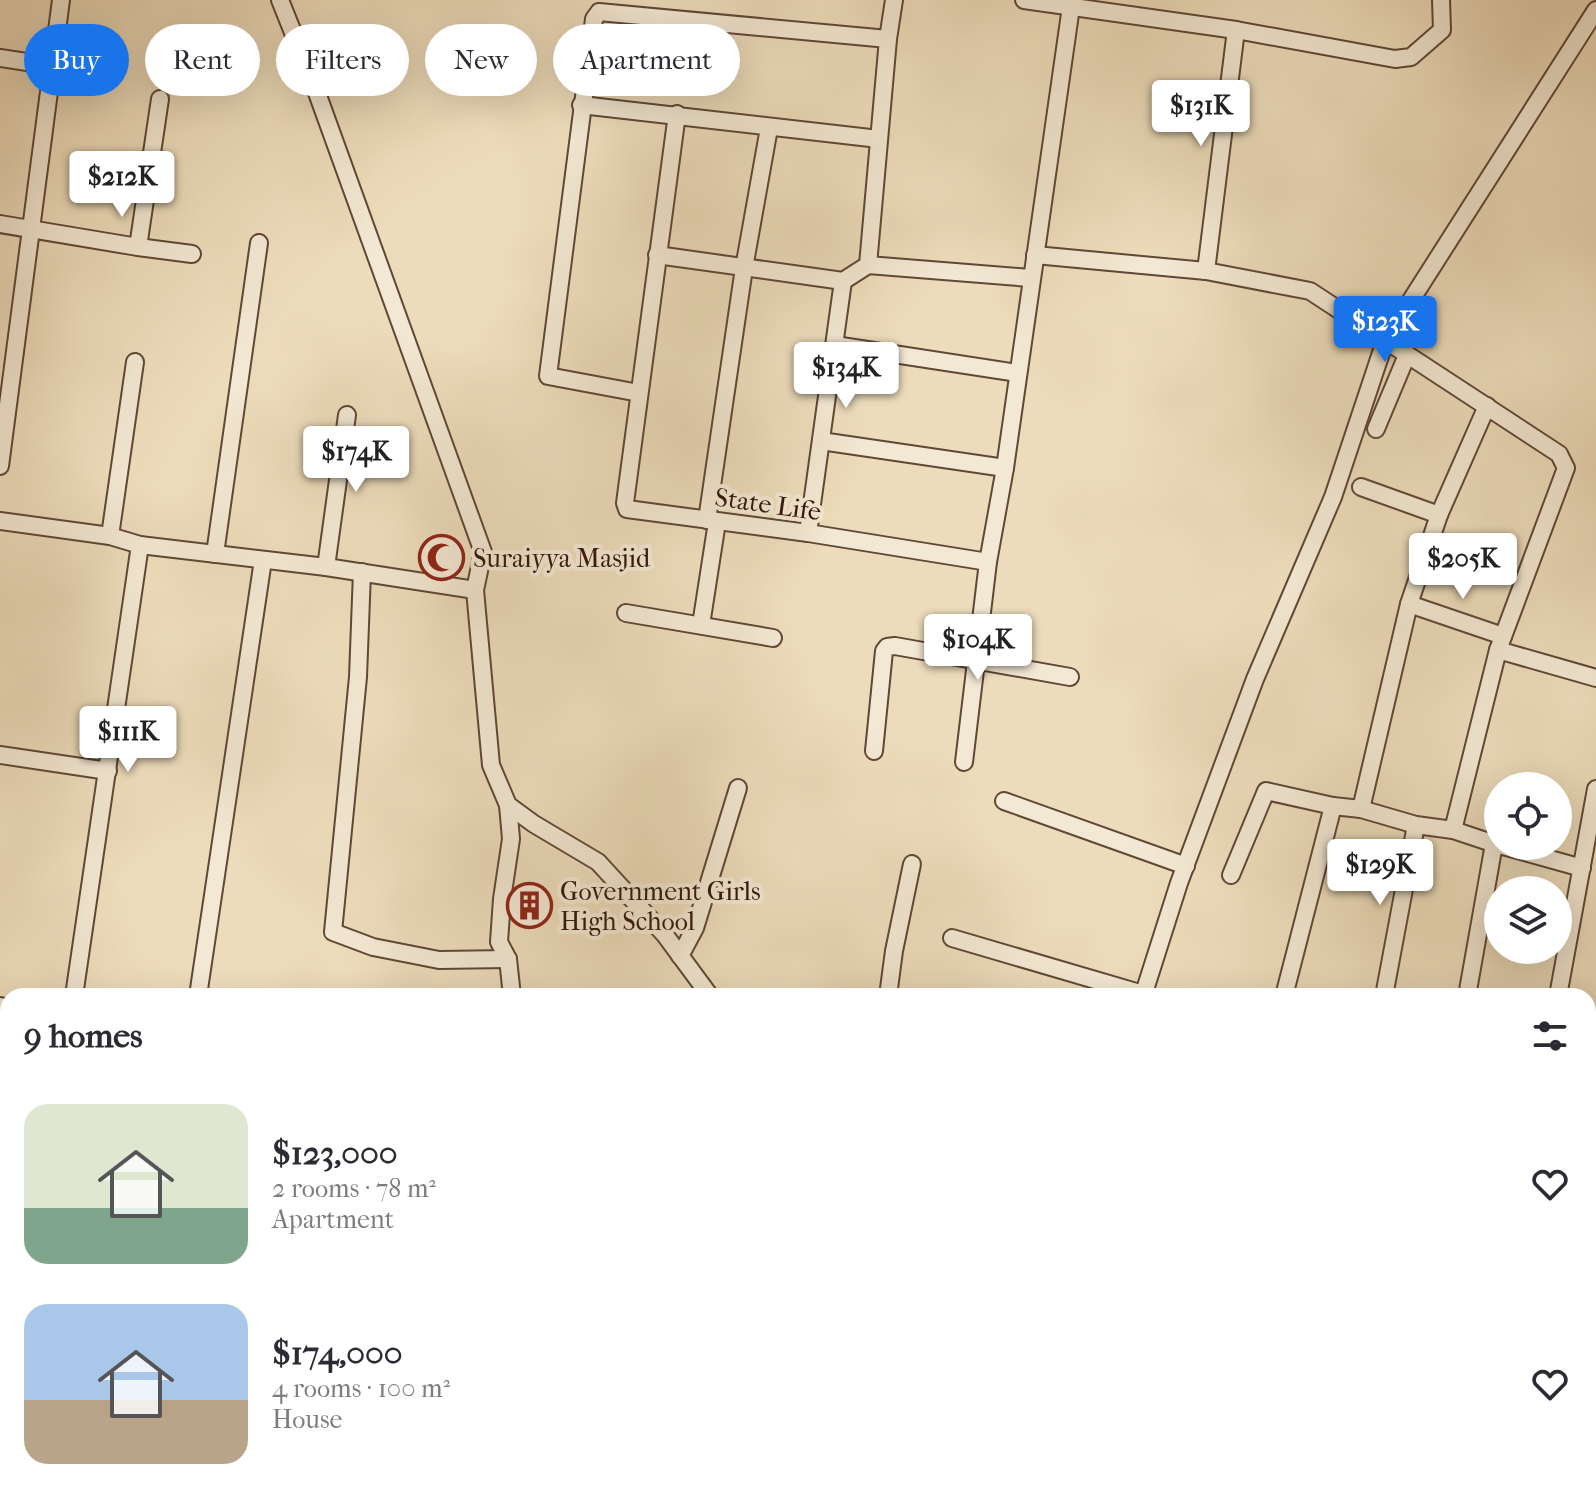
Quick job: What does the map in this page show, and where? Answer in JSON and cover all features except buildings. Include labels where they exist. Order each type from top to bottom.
[{"type":"street","points":[[58,24],[61,0]]},
{"type":"street","points":[[280,0],[316,90],[483,552],[475,590],[491,765],[508,805],[511,839],[499,942],[508,959],[511,988]]},
{"type":"street","points":[[868,265],[894,0]]},
{"type":"street","points":[[1024,0],[1236,30],[1395,59],[1411,57],[1442,30],[1441,0]]},
{"type":"street","points":[[964,762],[988,562],[1005,468],[1071,7]]},
{"type":"street","points":[[1145,988],[1186,866],[1255,679],[1333,497],[1385,341],[1596,10]]},
{"type":"street","points":[[639,393],[548,376],[594,19],[599,12],[888,39]]},
{"type":"street","points":[[1206,271],[1236,30]]},
{"type":"street","points":[[0,58],[24,62]]},
{"type":"street","points":[[0,466],[49,96]]},
{"type":"street","points":[[138,247],[160,99]]},
{"type":"street","points":[[581,105],[879,139]]},
{"type":"street","name":"State Life","points":[[677,114],[625,503],[627,509],[808,533],[988,562]]},
{"type":"street","points":[[701,625],[744,268],[769,128]]},
{"type":"street","points":[[0,224],[192,254]]},
{"type":"street","points":[[215,554],[259,243]]},
{"type":"street","points":[[657,255],[843,281],[868,265],[1030,278]]},
{"type":"street","points":[[1035,255],[1206,271],[1310,291],[1559,454],[1566,468],[1500,643],[1453,830]]},
{"type":"street","points":[[808,533],[843,281]]},
{"type":"street","points":[[835,345],[1018,373]]},
{"type":"street","points":[[1376,429],[1407,355]]},
{"type":"street","points":[[110,536],[135,362]]},
{"type":"street","points":[[1361,809],[1409,604],[1439,515],[1487,406]]},
{"type":"street","points":[[326,567],[347,415]]},
{"type":"street","points":[[821,441],[1005,468]]},
{"type":"street","points":[[1361,487],[1439,515]]},
{"type":"street","points":[[0,521],[110,536],[140,545],[326,567],[475,590]]},
{"type":"street","points":[[75,988],[140,545]]},
{"type":"street","points":[[199,988],[263,560]]},
{"type":"street","points":[[362,572],[358,677],[333,932],[373,947],[439,960],[508,959]]},
{"type":"street","points":[[1409,604],[1500,643],[1596,678]]},
{"type":"street","points":[[626,613],[773,638]]},
{"type":"street","points":[[874,751],[884,651],[887,647],[1070,677]]},
{"type":"street","points":[[0,755],[108,771]]},
{"type":"street","points":[[680,956],[695,928],[738,788]]},
{"type":"street","points":[[1560,988],[1582,868],[1591,837],[1596,789]]},
{"type":"street","points":[[1231,875],[1266,791],[1361,809],[1484,840]]},
{"type":"street","points":[[1004,801],[1186,866]]},
{"type":"street","points":[[508,805],[598,862],[665,935],[704,988]]},
{"type":"street","points":[[1286,988],[1333,806]]},
{"type":"street","points":[[1385,988],[1416,825]]},
{"type":"street","points":[[1469,988],[1495,860]]},
{"type":"street","points":[[1553,860],[1582,868]]},
{"type":"street","points":[[889,988],[912,864]]},
{"type":"street","points":[[952,938],[1120,988]]},
{"type":"place","name":"Suraiyya Masjid","points":[[442,558]]},
{"type":"place","name":"Government Girls High School","points":[[529,906]]}]
